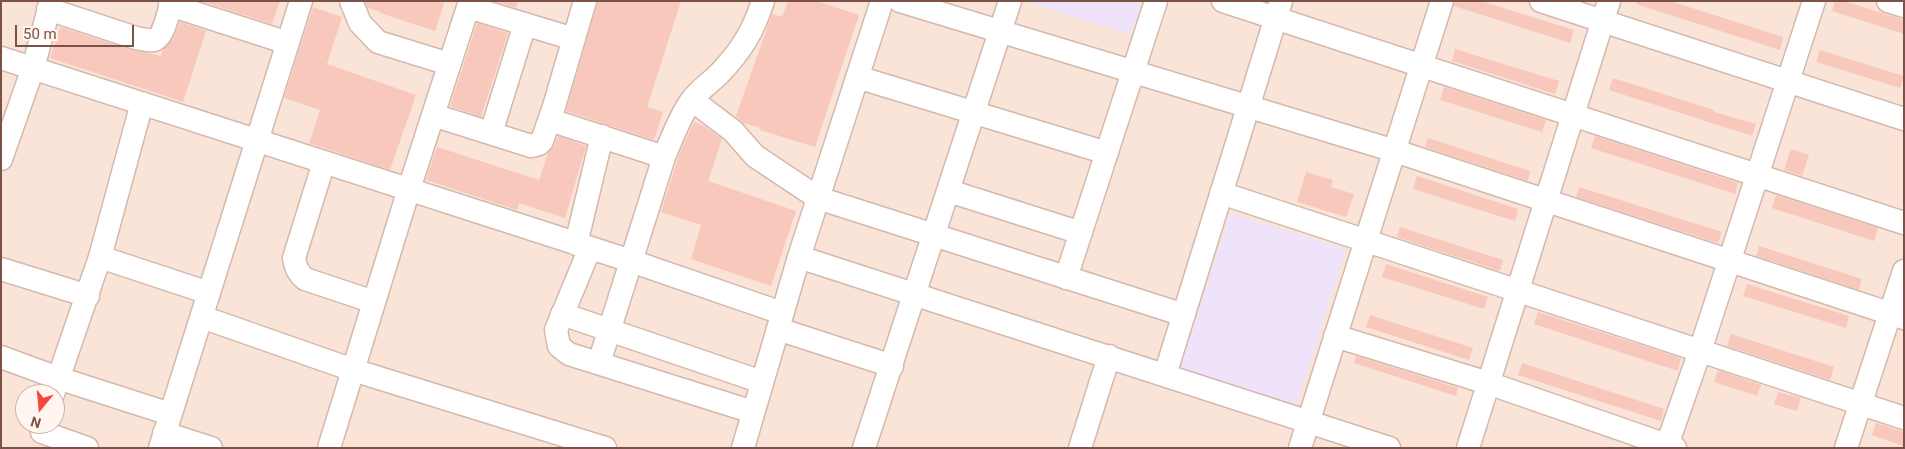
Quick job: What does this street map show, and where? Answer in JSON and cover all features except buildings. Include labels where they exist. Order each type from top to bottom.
[{"type":"street","points":[[165,431],[301,1]]},
{"type":"street","points":[[351,1],[360,23],[378,42],[449,64]]},
{"type":"street","points":[[433,115],[531,146],[539,144],[542,141],[552,112],[585,1]]},
{"type":"street","points":[[600,363],[664,157],[683,114],[692,100],[718,75],[748,39],[756,23],[763,1]]},
{"type":"street","points":[[749,446],[753,412],[799,257],[882,1]]},
{"type":"street","points":[[900,1],[1395,152],[1897,316]]},
{"type":"street","points":[[864,448],[1010,1]]},
{"type":"street","points":[[1066,278],[1156,1]]},
{"type":"street","points":[[1223,1],[1278,10],[1422,66],[1904,223]]},
{"type":"street","points":[[1300,448],[1442,1]]},
{"type":"street","points":[[1541,1],[1606,11],[1788,81],[1904,119]]},
{"type":"street","points":[[1335,336],[1488,383],[1670,447],[1814,1]]},
{"type":"street","points":[[1888,1],[1904,6]]},
{"type":"street","points":[[1,159],[33,68],[49,5],[136,38],[148,40],[156,39],[162,33],[171,3],[288,43]]},
{"type":"street","points":[[328,448],[469,4],[574,39]]},
{"type":"street","points":[[1165,375],[1278,10]]},
{"type":"street","points":[[1468,448],[1606,11]]},
{"type":"street","points":[[491,133],[525,24]]},
{"type":"street","points":[[1,58],[631,261],[892,366]]},
{"type":"street","points":[[857,77],[1106,153]]},
{"type":"street","points":[[692,100],[733,131],[755,156],[818,198],[1184,316]]},
{"type":"street","points":[[57,384],[100,258],[142,103]]},
{"type":"street","points":[[552,112],[550,120],[664,157]]},
{"type":"street","points":[[602,136],[583,246],[556,330],[559,346],[569,354],[753,412]]},
{"type":"street","points":[[324,162],[294,258],[296,268],[298,273],[305,279],[374,302]]},
{"type":"street","points":[[949,191],[1080,233]]},
{"type":"street","points":[[1221,193],[1904,418]]},
{"type":"street","points":[[799,257],[1389,448]]},
{"type":"street","points":[[100,258],[209,293]]},
{"type":"street","points":[[1,269],[88,296]]},
{"type":"street","points":[[1846,448],[1860,404],[1897,316],[1904,271]]},
{"type":"street","points":[[562,314],[762,382]]},
{"type":"street","points":[[202,317],[353,370],[605,448]]},
{"type":"street","points":[[1083,447],[1109,356]]},
{"type":"street","points":[[1,357],[52,384]]},
{"type":"street","points":[[65,390],[211,448]]},
{"type":"street","points":[[41,435],[87,448]]},
{"type":"shaded area","points":[[1,1],[1904,1],[1904,448],[1,448]]},
{"type":"shaded area","points":[[1023,1],[1142,1],[1130,34]]},
{"type":"shaded area","points":[[1230,213],[1346,249],[1296,407],[1180,371]]}]
